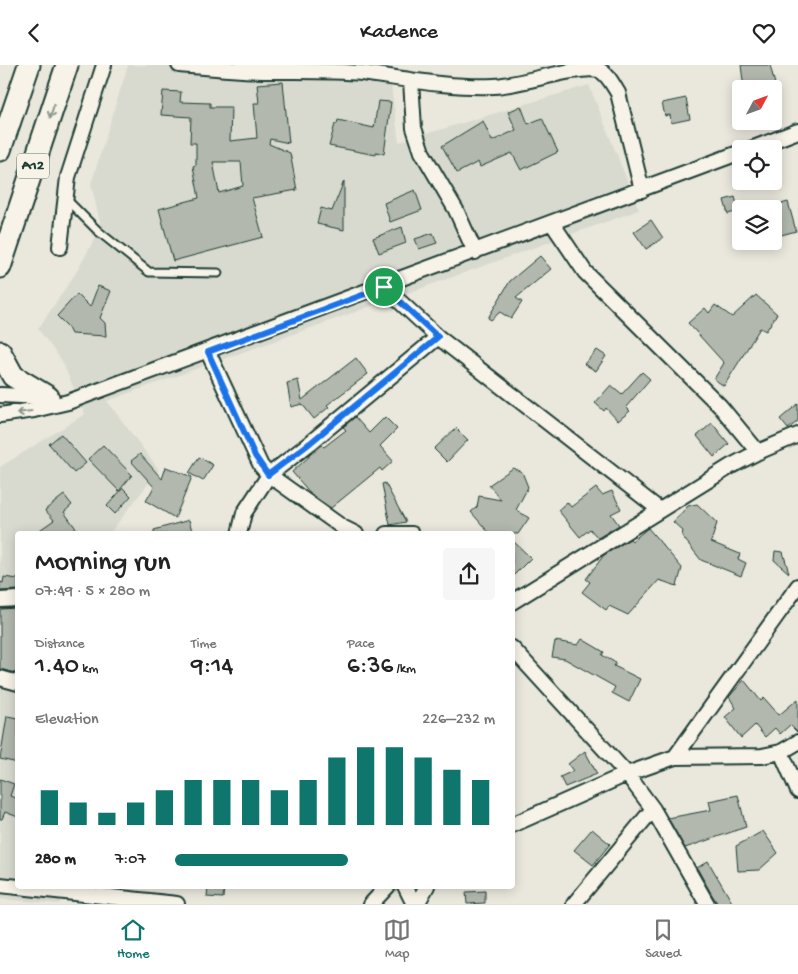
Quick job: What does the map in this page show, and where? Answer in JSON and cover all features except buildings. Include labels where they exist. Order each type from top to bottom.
[{"type":"main road","name":"A12","points":[[0,150],[29,65]]},
{"type":"main road","name":"A12","points":[[0,267],[67,65]]},
{"type":"main road","points":[[0,351],[13,376],[25,385],[48,397]]},
{"type":"street","points":[[60,247],[68,177],[104,65]]},
{"type":"street","points":[[179,65],[261,71],[310,68],[380,71],[411,81],[433,85],[496,86],[582,67],[601,68],[618,93],[642,190]]},
{"type":"street","points":[[411,81],[414,128],[422,152],[456,210],[475,252]]},
{"type":"street","points":[[774,140],[798,131]]},
{"type":"street","points":[[0,415],[34,410],[80,397],[208,352],[732,156]]},
{"type":"street","points":[[552,223],[585,272],[720,405],[758,452]]},
{"type":"street","points":[[384,287],[438,337],[660,510]]},
{"type":"street","points":[[240,531],[244,513],[268,475],[310,443],[438,337]]},
{"type":"street","points":[[208,352],[255,456],[268,475],[350,531]]},
{"type":"street","points":[[0,395],[80,397]]},
{"type":"street","points":[[515,600],[533,591],[610,540],[758,452],[798,435]]},
{"type":"street","points":[[675,757],[798,586]]},
{"type":"street","points":[[0,599],[15,599]]},
{"type":"street","points":[[515,651],[627,774],[653,809],[707,904]]},
{"type":"street","points":[[0,678],[15,682]]},
{"type":"street","points":[[515,824],[627,774],[675,757],[762,756],[781,751],[798,742]]},
{"type":"street","points":[[781,751],[798,791]]},
{"type":"street","points":[[574,904],[653,809]]},
{"type":"street","points":[[0,885],[15,886]]},
{"type":"street","points":[[59,889],[82,899],[177,904]]},
{"type":"street","points":[[370,904],[385,889]]},
{"type":"street","points":[[406,889],[415,904],[426,889]]},
{"type":"lane","points":[[65,198],[98,231],[149,272],[218,273]]},
{"type":"shaded area","points":[[128,65],[388,65],[399,142],[589,85],[639,210],[107,401],[159,470],[111,531],[15,531],[15,889],[66,889],[59,904],[0,899],[0,467],[85,414],[62,361],[38,329],[77,271],[101,227],[91,184]]},
{"type":"route","points":[[384,287],[438,337],[310,443],[268,475],[255,456],[208,352],[384,287]]}]
